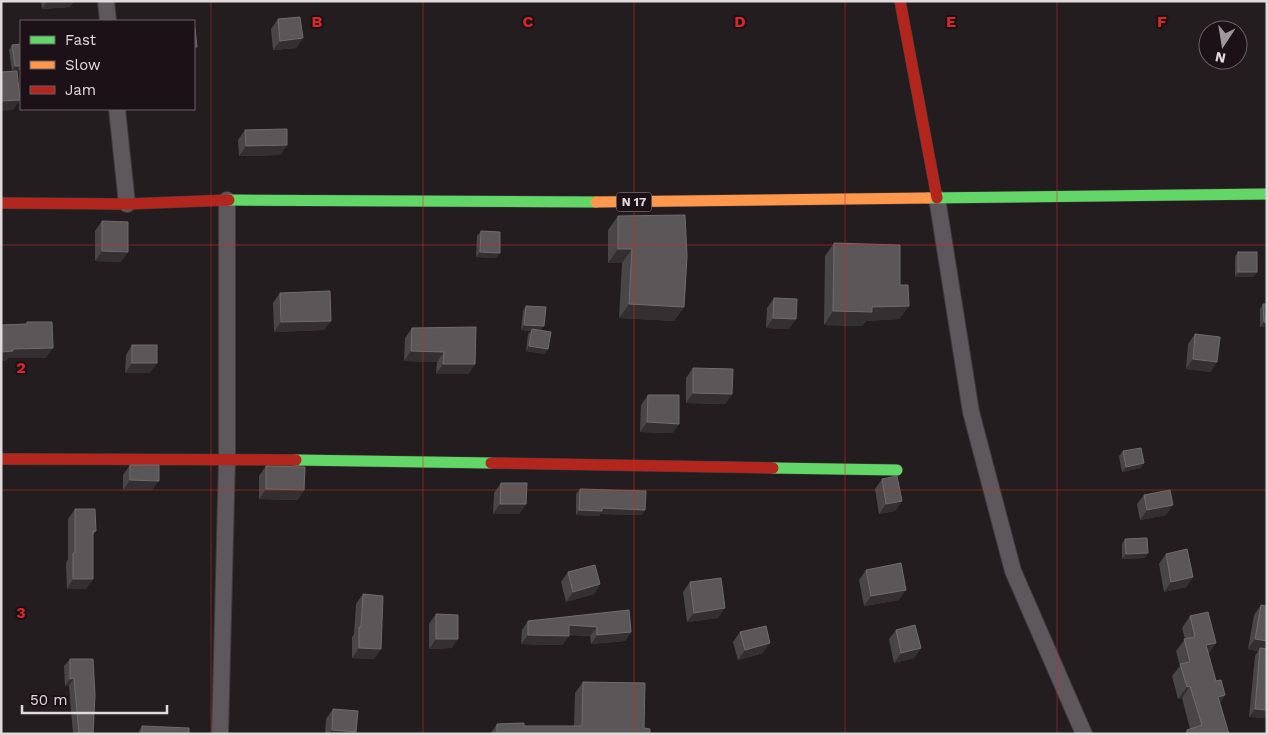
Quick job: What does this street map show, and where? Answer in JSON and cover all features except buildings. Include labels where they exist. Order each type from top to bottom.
[{"type":"main road","points":[[900,1],[937,198]]},
{"type":"main road","name":"N 17","points":[[1,203],[127,204],[227,200],[528,203],[1267,194]]},
{"type":"main road","points":[[1,460],[227,459],[898,470]]},
{"type":"street","points":[[106,1],[108,20]]},
{"type":"street","points":[[117,110],[127,204]]},
{"type":"street","points":[[937,198],[971,412],[1013,571],[1084,734]]},
{"type":"street","points":[[220,734],[227,459],[227,200]]},
{"type":"traffic: fast","points":[[928,198],[1267,194]]},
{"type":"traffic: fast","points":[[229,200],[596,202]]},
{"type":"traffic: fast","points":[[296,460],[491,463]]},
{"type":"traffic: fast","points":[[773,468],[897,470]]},
{"type":"traffic: slow","points":[[596,202],[928,198]]},
{"type":"traffic: jam","points":[[900,1],[937,198]]},
{"type":"traffic: jam","points":[[1,203],[127,204],[229,200]]},
{"type":"traffic: jam","points":[[1,459],[296,460]]},
{"type":"traffic: jam","points":[[491,463],[773,468]]}]
